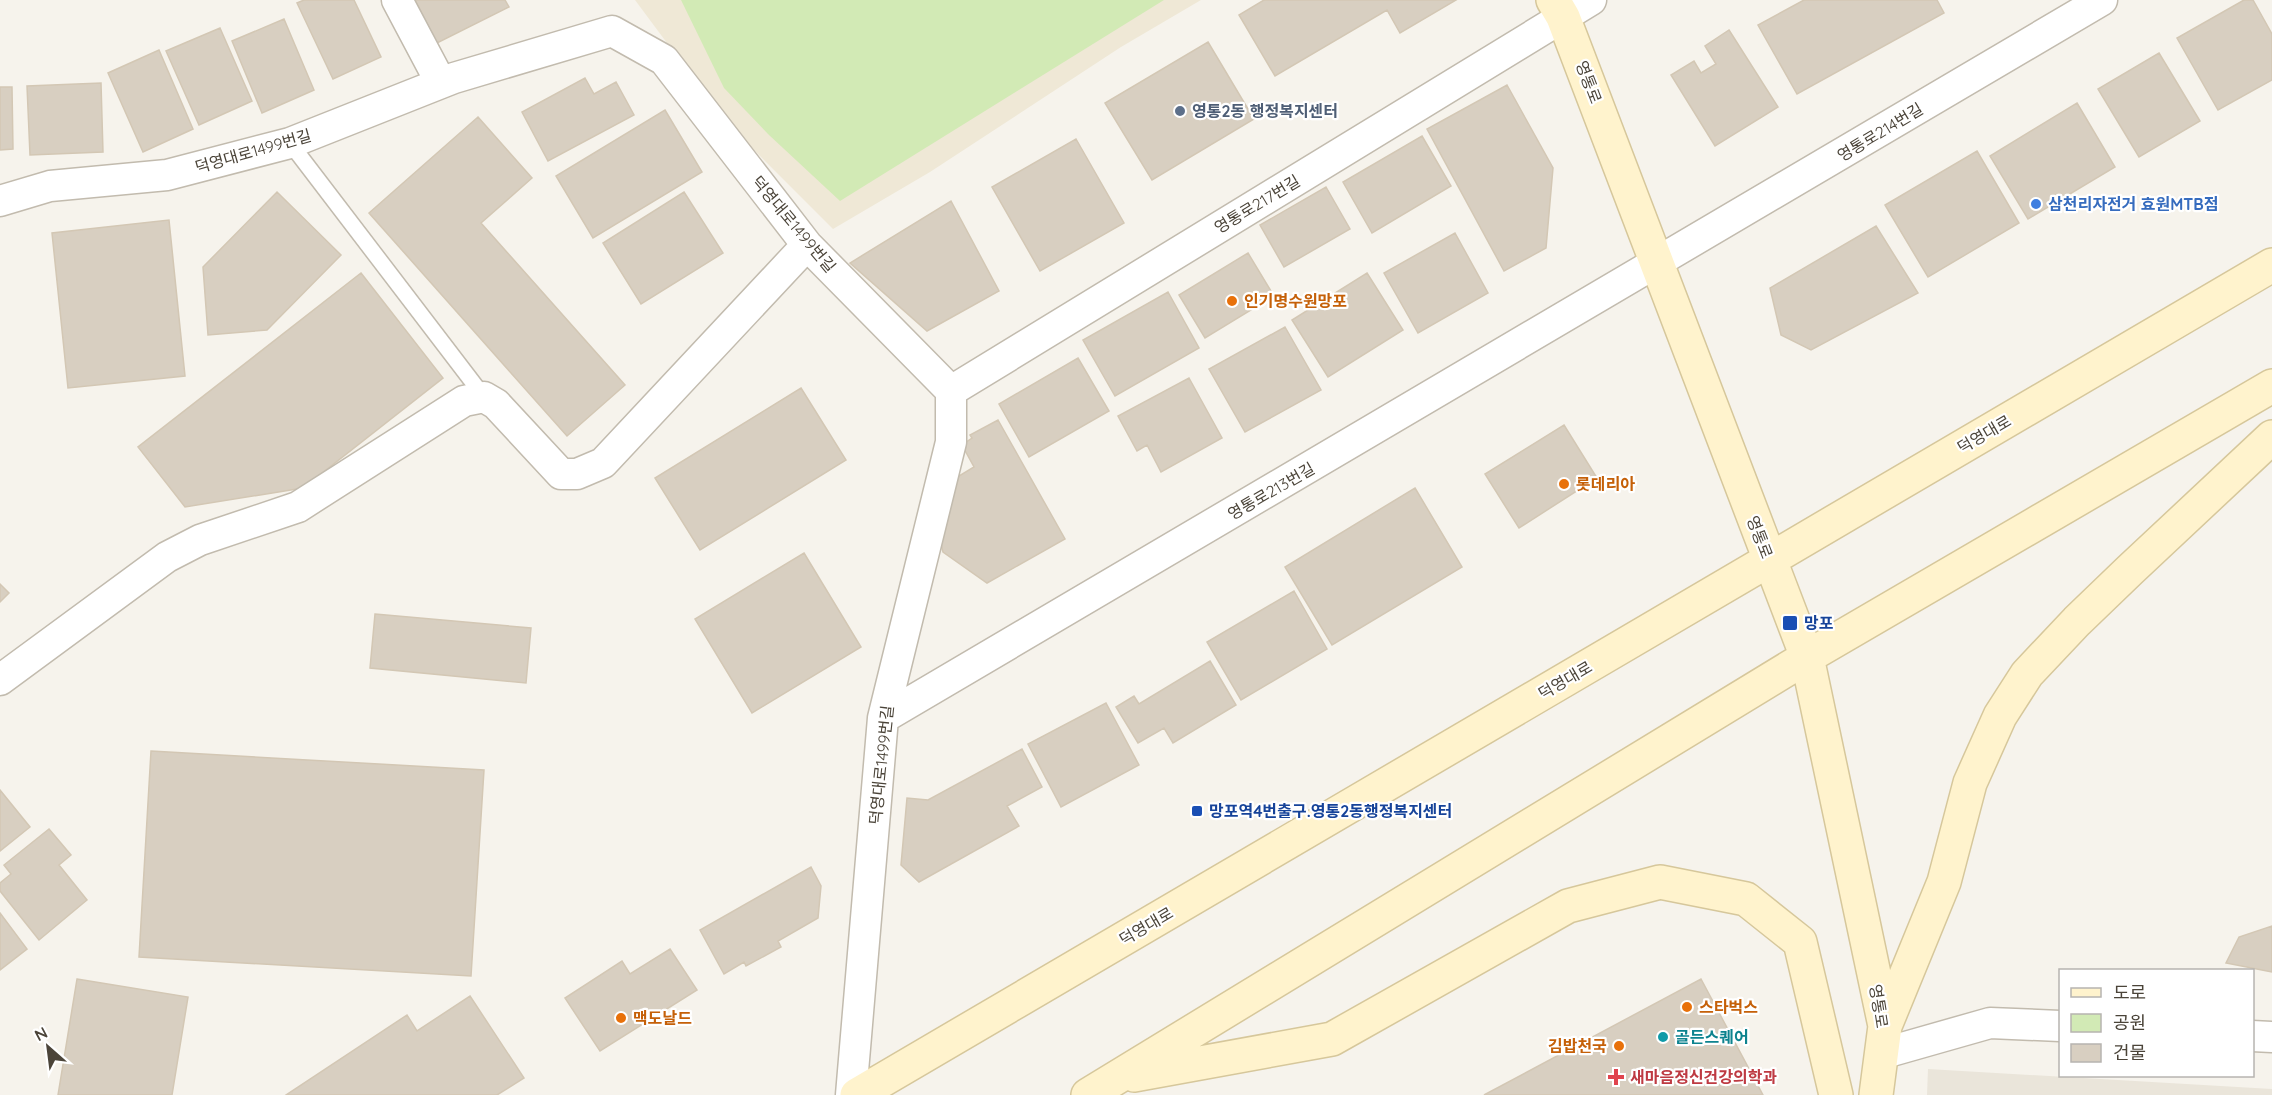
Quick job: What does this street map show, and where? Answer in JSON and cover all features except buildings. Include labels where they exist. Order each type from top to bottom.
[{"type":"street","points":[[397,0],[441,83]]},
{"type":"street","name":"영통로217번길","points":[[951,391],[1558,8],[1591,0]]},
{"type":"street","name":"영통로214번길","points":[[1658,263],[2102,0]]},
{"type":"street","name":"영통로","points":[[1558,8],[1658,263],[1807,657],[1883,1040],[1876,1095]]},
{"type":"street","name":"덕영대로1499번길","points":[[0,201],[50,186],[167,175],[290,143],[441,83],[612,31],[664,60],[807,245],[951,391],[951,442],[883,718],[851,1095]]},
{"type":"street","points":[[0,680],[167,557],[200,540],[298,507],[464,401],[484,397],[496,404],[561,474],[577,474],[603,463],[807,245]]},
{"type":"street","name":"영통로213번길","points":[[883,718],[1658,263]]},
{"type":"street","name":"덕영대로","points":[[857,1095],[2272,265]]},
{"type":"street","points":[[1102,1087],[1807,657],[2272,386]]},
{"type":"street","points":[[1883,1040],[1944,882],[1970,783],[2000,716],[2027,674],[2130,570],[2272,437]]},
{"type":"street","points":[[1102,1087],[1332,1039],[1568,906],[1660,882],[1746,898],[1800,942],[1836,1095]]},
{"type":"street","points":[[1883,1040],[1990,1023],[2059,1026]]},
{"type":"street","points":[[2254,1036],[2272,1037]]},
{"type":"lane","points":[[290,143],[484,397]]},
{"type":"shaded area","points":[[635,0],[1201,0],[1121,47],[930,172],[833,229],[725,121]]},
{"type":"shaded area","points":[[1928,1069],[2272,1089],[2272,1095],[1927,1095]]},
{"type":"green space","points":[[681,0],[1164,0],[840,201],[769,135],[724,88]]},
{"type":"place","name":"영통2동 행정복지센터","points":[[1180,111]]},
{"type":"place","name":"삼천리자전거 효원MTB점","points":[[2036,204]]},
{"type":"place","name":"인기명수원망포","points":[[1232,301]]},
{"type":"place","name":"롯데리아","points":[[1564,484]]},
{"type":"place","name":"망포","points":[[1790,623]]},
{"type":"place","name":"망포역4번출구.영통2동행정복지센터","points":[[1197,811]]},
{"type":"place","name":"스타벅스","points":[[1687,1007]]},
{"type":"place","name":"맥도날드","points":[[621,1018]]},
{"type":"place","name":"골든스퀘어","points":[[1663,1037]]},
{"type":"place","name":"김밥천국","points":[[1619,1046]]},
{"type":"place","name":"새마음정신건강의학과","points":[[1616,1077]]}]
